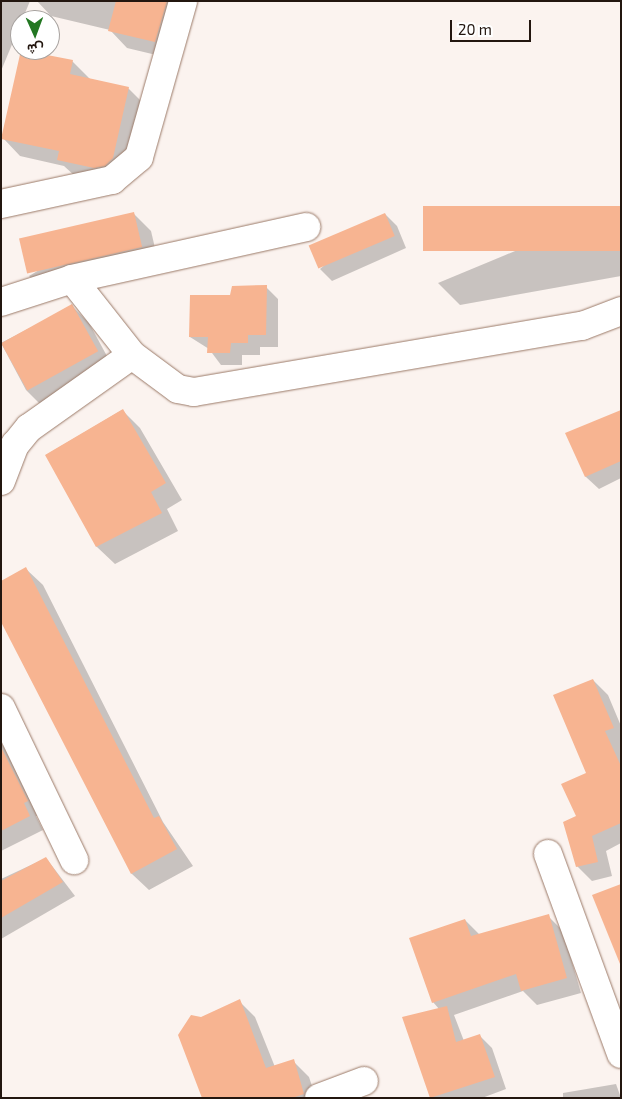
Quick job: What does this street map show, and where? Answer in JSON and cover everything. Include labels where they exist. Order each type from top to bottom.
[{"type":"street","points":[[1,204],[112,180],[139,156],[183,1]]},
{"type":"street","points":[[1,302],[72,279],[306,227]]},
{"type":"street","points":[[72,279],[132,355],[178,389],[194,392],[582,326],[621,310]]},
{"type":"street","points":[[1,481],[15,445],[29,428],[132,355]]},
{"type":"street","points":[[1,708],[74,860]]},
{"type":"street","points":[[548,854],[621,1054]]},
{"type":"street","points":[[319,1098],[364,1081]]},
{"type":"building","points":[[116,1],[167,1],[155,42],[108,31]]},
{"type":"building","points":[[60,58],[73,60],[70,74],[129,87],[113,158],[105,166],[94,168],[57,160],[59,151],[1,139],[19,60],[60,60]]},
{"type":"building","points":[[423,206],[621,206],[621,251],[423,251]]},
{"type":"building","points":[[134,212],[142,247],[27,274],[19,239]]},
{"type":"building","points":[[385,213],[395,236],[318,268],[309,245]]},
{"type":"building","points":[[267,285],[266,335],[248,335],[248,343],[231,343],[230,353],[207,353],[208,337],[189,337],[190,295],[230,295],[232,286]]},
{"type":"building","points":[[72,304],[98,351],[27,390],[1,343]]},
{"type":"building","points":[[123,409],[166,483],[151,492],[162,513],[96,547],[45,455]]},
{"type":"building","points":[[621,410],[621,461],[585,477],[565,433]]},
{"type":"building","points":[[26,567],[154,818],[159,816],[177,849],[131,874],[1,622],[1,581]]},
{"type":"building","points":[[593,679],[614,728],[605,731],[621,766],[621,823],[592,836],[598,862],[576,867],[563,822],[576,816],[561,784],[586,773],[553,695]]},
{"type":"building","points":[[1,747],[28,801],[24,803],[30,816],[1,831]]},
{"type":"building","points":[[46,857],[63,882],[1,918],[1,881]]},
{"type":"building","points":[[621,884],[621,964],[620,964],[592,895]]},
{"type":"building","points":[[549,914],[567,978],[521,991],[516,974],[432,1003],[409,938],[465,919],[471,936]]},
{"type":"building","points":[[240,999],[266,1068],[294,1059],[304,1094],[292,1098],[202,1098],[178,1035],[191,1015],[201,1017]]},
{"type":"building","points":[[447,1006],[456,1042],[480,1034],[495,1077],[430,1098],[402,1017]]}]
